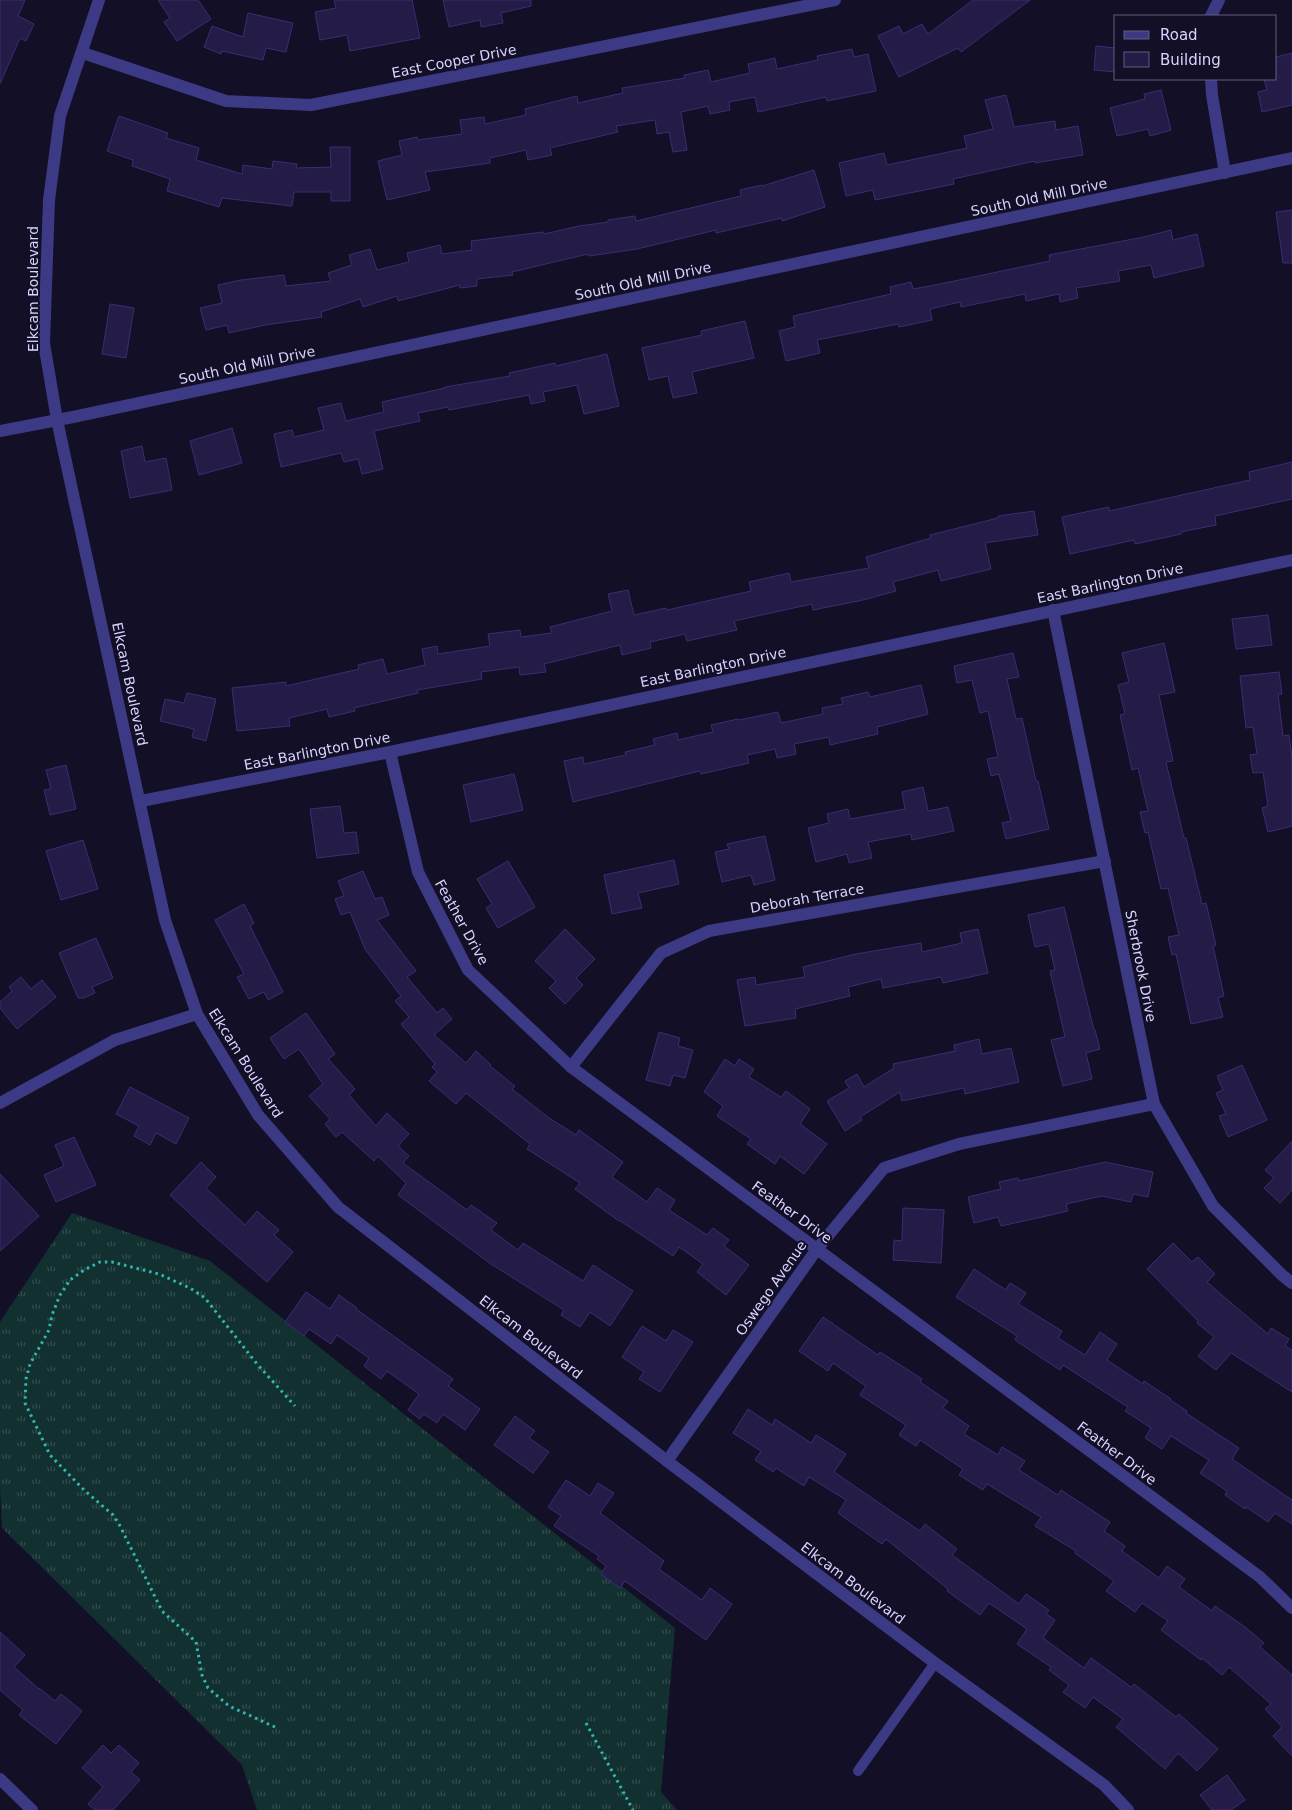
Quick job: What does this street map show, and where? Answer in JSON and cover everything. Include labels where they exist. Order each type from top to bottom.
[{"type":"street","name":"Elkcam Boulevard","points":[[99,0],[60,116],[49,200],[44,343],[57,420],[165,920],[197,1014],[258,1115],[338,1207],[667,1461],[935,1663],[1104,1784],[1128,1810]]},
{"type":"street","name":"East Cooper Drive","points":[[83,52],[226,101],[311,105],[835,0]]},
{"type":"street","points":[[1212,15],[1219,0]]},
{"type":"street","points":[[1211,80],[1225,173]]},
{"type":"street","name":"South Old Mill Drive","points":[[0,431],[1292,158]]},
{"type":"street","name":"East Barlington Drive","points":[[140,801],[390,752],[1292,560]]},
{"type":"street","name":"Sherbrook Drive","points":[[1053,610],[1106,861],[1154,1104],[1213,1206],[1292,1283]]},
{"type":"street","name":"Feather Drive","points":[[390,752],[418,872],[468,970],[571,1067],[1260,1577],[1292,1608]]},
{"type":"street","name":"Deborah Terrace","points":[[571,1067],[661,953],[709,931],[1106,861]]},
{"type":"street","points":[[0,1103],[114,1040],[197,1014]]},
{"type":"street","name":"Oswego Avenue","points":[[667,1461],[817,1249],[884,1168],[959,1144],[1154,1104]]},
{"type":"street","points":[[0,1779],[32,1810]]},
{"type":"lane","points":[[858,1771],[935,1663]]},
{"type":"path","points":[[275,1727],[229,1706],[208,1688],[202,1675],[196,1642],[162,1611],[116,1519],[50,1455],[25,1403],[26,1379],[30,1364],[50,1330],[52,1316],[60,1295],[70,1280],[100,1262],[112,1262],[159,1274],[190,1288],[205,1298],[257,1364],[295,1406]]},
{"type":"path","points":[[586,1724],[634,1810]]},
{"type":"green space","points":[[72,1213],[210,1261],[675,1628],[661,1792],[677,1810],[257,1810],[242,1765],[2,1528],[0,1485],[0,1322]]},
{"type":"building","points":[[0,0],[25,0],[18,16],[34,24],[26,41],[20,38],[0,84]]},
{"type":"building","points":[[158,0],[198,0],[211,19],[177,41],[164,22],[170,18]]},
{"type":"building","points":[[334,0],[412,0],[420,38],[350,51],[347,35],[320,40],[315,12],[336,8]]},
{"type":"building","points":[[443,0],[531,0],[531,6],[501,13],[503,23],[481,27],[480,20],[449,27]]},
{"type":"building","points":[[973,0],[1030,0],[961,52],[958,48],[899,77],[878,36],[899,26],[903,34],[922,24],[928,34]]},
{"type":"building","points":[[248,13],[293,23],[286,52],[266,48],[263,60],[222,51],[221,54],[204,47],[212,26],[243,37]]},
{"type":"building","points":[[1096,46],[1114,48],[1114,72],[1094,70]]},
{"type":"building","points":[[852,49],[854,57],[868,54],[876,91],[827,101],[826,97],[758,112],[755,97],[729,102],[730,110],[710,114],[708,106],[681,112],[687,150],[673,152],[669,132],[657,134],[655,120],[616,126],[618,132],[550,148],[552,155],[528,160],[526,150],[490,158],[490,163],[425,172],[430,190],[387,200],[378,161],[402,155],[399,141],[417,137],[418,140],[462,134],[460,120],[484,117],[485,124],[526,115],[525,109],[577,96],[578,103],[623,93],[622,88],[685,78],[684,75],[708,70],[711,82],[750,73],[748,64],[775,58],[777,69],[818,60],[817,56]]},
{"type":"building","points":[[1292,53],[1292,105],[1262,112],[1258,92],[1267,90],[1264,80],[1277,80],[1277,57]]},
{"type":"building","points":[[1161,90],[1171,130],[1150,136],[1148,129],[1117,136],[1110,108],[1145,99],[1144,94]]},
{"type":"building","points":[[1006,95],[1014,127],[1055,121],[1056,130],[1078,126],[1083,155],[1035,163],[1035,161],[953,179],[954,184],[875,200],[873,190],[846,196],[839,163],[884,153],[887,165],[967,148],[964,136],[993,129],[985,100]]},
{"type":"building","points":[[119,116],[168,133],[166,138],[199,148],[196,160],[242,174],[243,165],[272,169],[273,161],[297,164],[296,168],[331,167],[330,147],[350,147],[350,201],[331,201],[331,192],[294,192],[292,206],[222,198],[219,207],[167,191],[170,179],[132,166],[133,160],[107,151]]},
{"type":"building","points":[[814,170],[825,207],[782,221],[782,218],[716,233],[716,230],[637,249],[589,256],[588,254],[512,272],[513,275],[477,279],[477,286],[460,288],[460,285],[398,301],[397,296],[363,307],[360,299],[321,312],[322,317],[265,325],[229,333],[227,325],[206,330],[200,308],[222,303],[218,285],[241,280],[284,275],[286,286],[331,281],[328,273],[352,265],[349,255],[370,249],[377,270],[409,262],[407,253],[440,245],[442,254],[472,250],[471,241],[543,232],[544,234],[635,216],[636,221],[741,196],[740,190],[762,186]]},
{"type":"building","points":[[1292,210],[1292,263],[1283,263],[1276,212]]},
{"type":"building","points":[[1171,230],[1173,240],[1197,234],[1204,266],[1154,278],[1151,265],[1118,271],[1120,281],[1076,288],[1078,298],[1060,302],[1059,294],[1026,301],[1025,294],[961,307],[960,302],[930,309],[932,320],[899,327],[898,324],[817,340],[820,353],[786,361],[779,331],[795,327],[793,316],[891,294],[890,287],[911,282],[913,289],[940,284],[1050,261],[1049,255]]},
{"type":"building","points":[[110,304],[134,308],[126,358],[102,354]]},
{"type":"building","points":[[745,321],[754,358],[692,372],[697,393],[673,398],[668,376],[649,380],[642,348],[702,335],[701,331]]},
{"type":"building","points":[[607,354],[619,406],[584,414],[577,385],[543,392],[545,401],[531,404],[529,395],[449,410],[448,407],[418,413],[420,421],[374,431],[383,469],[362,474],[358,459],[344,462],[341,453],[281,467],[274,434],[292,430],[294,437],[324,430],[318,408],[341,403],[346,421],[384,412],[382,402],[445,387],[510,376],[509,373],[555,363],[556,366]]},
{"type":"building","points":[[232,428],[242,463],[199,475],[190,441]]},
{"type":"building","points":[[142,446],[145,462],[166,458],[172,490],[130,498],[121,451]]},
{"type":"building","points":[[1292,462],[1292,499],[1215,516],[1216,525],[1181,532],[1181,534],[1135,544],[1134,540],[1070,554],[1062,517],[1109,507],[1109,511],[1250,480],[1249,472]]},
{"type":"building","points":[[1034,511],[1038,535],[985,543],[991,569],[941,581],[938,570],[893,582],[896,591],[863,600],[813,610],[812,604],[734,621],[737,630],[687,641],[685,634],[650,642],[651,648],[622,655],[620,645],[544,664],[546,672],[520,675],[519,667],[481,672],[482,679],[417,690],[418,693],[354,708],[355,711],[329,717],[327,709],[289,718],[290,726],[237,731],[232,688],[286,682],[286,686],[359,669],[358,665],[383,659],[387,674],[425,665],[422,649],[437,646],[438,654],[490,646],[488,634],[520,630],[521,637],[552,633],[550,627],[612,611],[608,594],[628,590],[634,615],[666,608],[667,610],[751,591],[749,582],[789,573],[791,582],[869,568],[866,557],[931,538],[930,535],[998,518],[998,516]]},
{"type":"building","points":[[1268,615],[1272,645],[1236,649],[1232,619]]},
{"type":"building","points":[[1164,643],[1175,692],[1159,695],[1173,761],[1166,762],[1202,904],[1206,903],[1216,945],[1213,946],[1224,996],[1218,998],[1223,1017],[1191,1024],[1176,954],[1172,955],[1168,937],[1179,935],[1168,888],[1161,889],[1148,832],[1145,833],[1140,812],[1148,811],[1138,768],[1132,770],[1120,715],[1125,714],[1118,685],[1129,682],[1122,653]]},
{"type":"building","points":[[1013,653],[1019,677],[1007,679],[1016,719],[1022,718],[1049,829],[1006,839],[1002,823],[1011,821],[999,774],[991,776],[987,759],[998,757],[988,711],[980,713],[972,680],[957,683],[954,666]]},
{"type":"building","points":[[1279,672],[1282,694],[1278,694],[1283,736],[1289,735],[1292,757],[1292,826],[1268,832],[1262,808],[1268,806],[1263,772],[1253,773],[1250,755],[1257,754],[1253,727],[1246,728],[1240,676]]},
{"type":"building","points":[[921,685],[928,714],[877,727],[878,734],[830,745],[829,737],[794,744],[796,754],[777,758],[775,749],[747,755],[749,763],[701,774],[700,771],[573,802],[564,761],[583,757],[584,764],[626,755],[625,752],[655,745],[653,739],[677,733],[678,740],[713,732],[711,725],[738,719],[778,712],[781,723],[823,714],[822,708],[843,704],[841,698],[868,692],[870,697]]},
{"type":"building","points":[[187,693],[216,699],[206,741],[192,737],[194,729],[160,721],[165,699],[184,703]]},
{"type":"building","points":[[66,765],[76,809],[50,815],[44,790],[51,789],[46,770]]},
{"type":"building","points":[[514,774],[523,810],[471,822],[463,785]]},
{"type":"building","points":[[923,787],[928,811],[948,807],[954,831],[912,840],[911,834],[868,842],[872,858],[849,863],[847,854],[816,862],[808,828],[829,823],[827,814],[848,809],[850,819],[905,809],[902,792]]},
{"type":"building","points":[[340,806],[344,833],[356,832],[359,853],[317,858],[310,809]]},
{"type":"building","points":[[765,836],[775,880],[754,885],[751,875],[722,882],[715,852],[729,849],[727,844]]},
{"type":"building","points":[[83,840],[98,889],[61,900],[46,851]]},
{"type":"building","points":[[674,860],[679,884],[638,893],[642,908],[612,914],[604,875]]},
{"type":"building","points":[[508,861],[535,907],[498,928],[486,908],[492,904],[477,879]]},
{"type":"building","points":[[363,871],[375,899],[382,897],[389,915],[377,920],[416,971],[407,977],[437,1013],[443,1008],[452,1019],[434,1035],[466,1063],[476,1051],[490,1066],[515,1086],[512,1089],[549,1118],[576,1135],[579,1130],[623,1162],[612,1177],[647,1202],[657,1188],[675,1200],[669,1210],[707,1235],[713,1228],[729,1240],[724,1246],[749,1265],[726,1295],[697,1272],[703,1264],[679,1247],[673,1256],[619,1221],[575,1189],[580,1183],[527,1149],[530,1144],[466,1093],[456,1104],[429,1081],[437,1072],[432,1067],[435,1064],[401,1024],[409,1017],[395,1001],[401,996],[365,949],[350,912],[341,915],[335,899],[344,896],[338,881]]},
{"type":"building","points":[[244,904],[254,923],[250,926],[283,992],[268,1000],[264,992],[249,999],[237,977],[244,974],[215,920]]},
{"type":"building","points":[[1064,907],[1100,1049],[1086,1053],[1092,1079],[1063,1086],[1051,1040],[1065,1037],[1050,971],[1055,970],[1049,944],[1035,947],[1028,915]]},
{"type":"building","points":[[565,929],[595,959],[576,978],[583,985],[565,1004],[549,988],[556,981],[535,961]]},
{"type":"building","points":[[978,929],[988,973],[943,983],[941,977],[883,988],[881,979],[848,987],[850,996],[795,1009],[796,1018],[745,1026],[737,980],[755,977],[756,985],[805,977],[803,967],[856,954],[921,943],[922,952],[962,943],[960,933]]},
{"type":"building","points":[[96,938],[113,978],[92,987],[95,993],[84,998],[78,998],[59,953]]},
{"type":"building","points":[[21,977],[31,989],[42,980],[56,997],[17,1029],[0,1008],[0,1002],[12,991],[9,987]]},
{"type":"building","points":[[306,1013],[335,1054],[328,1059],[355,1089],[349,1095],[376,1126],[387,1113],[409,1134],[398,1146],[409,1156],[403,1163],[467,1210],[471,1205],[497,1223],[491,1230],[518,1250],[523,1243],[583,1281],[593,1265],[633,1291],[610,1326],[590,1312],[580,1327],[561,1315],[564,1310],[491,1264],[398,1195],[406,1183],[378,1156],[374,1161],[342,1132],[336,1137],[325,1124],[330,1119],[309,1096],[323,1084],[299,1049],[284,1059],[270,1038]]},
{"type":"building","points":[[659,1032],[680,1038],[678,1046],[693,1050],[685,1078],[673,1075],[670,1086],[646,1080]]},
{"type":"building","points":[[979,1039],[982,1054],[1011,1048],[1019,1082],[965,1094],[964,1088],[902,1101],[900,1092],[860,1117],[862,1120],[845,1131],[827,1101],[849,1088],[845,1081],[857,1074],[864,1087],[894,1068],[893,1064],[955,1051],[954,1045]]},
{"type":"building","points":[[725,1059],[735,1066],[739,1059],[754,1069],[749,1077],[781,1097],[786,1091],[810,1109],[800,1124],[827,1144],[804,1174],[780,1156],[775,1164],[747,1144],[751,1139],[717,1116],[723,1106],[704,1092]]},
{"type":"building","points":[[1242,1065],[1267,1120],[1228,1137],[1219,1116],[1226,1114],[1216,1093],[1223,1090],[1217,1076]]},
{"type":"building","points":[[130,1087],[189,1118],[176,1144],[156,1133],[150,1145],[134,1136],[139,1126],[116,1114]]},
{"type":"building","points":[[74,1137],[96,1185],[56,1202],[44,1175],[64,1166],[55,1145]]},
{"type":"building","points":[[1292,1141],[1292,1190],[1280,1203],[1264,1188],[1274,1178],[1265,1170]]},
{"type":"building","points":[[201,1162],[216,1177],[206,1188],[245,1225],[257,1211],[279,1230],[274,1235],[293,1252],[267,1282],[170,1195]]},
{"type":"building","points":[[1105,1162],[1153,1172],[1148,1197],[1133,1194],[1131,1202],[1102,1196],[1066,1204],[1068,1211],[1001,1226],[998,1217],[974,1223],[968,1197],[1001,1189],[999,1182],[1018,1178],[1019,1181]]},
{"type":"building","points":[[0,1174],[39,1216],[0,1251]]},
{"type":"building","points":[[903,1208],[944,1210],[941,1263],[893,1260],[894,1240],[902,1241]]},
{"type":"building","points":[[1173,1243],[1192,1262],[1198,1257],[1215,1274],[1207,1282],[1268,1334],[1271,1328],[1289,1339],[1285,1346],[1292,1350],[1292,1392],[1231,1353],[1216,1370],[1198,1356],[1214,1337],[1197,1323],[1198,1321],[1147,1269]]},
{"type":"building","points":[[974,1269],[1006,1290],[1010,1283],[1026,1293],[1018,1304],[1062,1331],[1058,1338],[1085,1355],[1100,1332],[1117,1344],[1107,1360],[1143,1384],[1144,1381],[1171,1399],[1187,1411],[1186,1413],[1239,1448],[1232,1459],[1292,1500],[1292,1524],[1275,1513],[1268,1522],[1246,1507],[1245,1509],[1225,1495],[1227,1491],[1200,1473],[1209,1460],[1171,1436],[1162,1449],[1145,1438],[1151,1428],[1125,1411],[1128,1407],[1063,1365],[1060,1370],[1015,1340],[1017,1336],[956,1297]]},
{"type":"building","points":[[306,1292],[330,1309],[339,1295],[453,1379],[448,1386],[480,1409],[465,1430],[443,1414],[437,1423],[424,1414],[420,1419],[408,1410],[419,1394],[387,1371],[381,1379],[364,1366],[369,1358],[337,1335],[331,1344],[309,1329],[304,1336],[285,1322]]},
{"type":"building","points":[[823,1317],[878,1355],[880,1352],[922,1379],[920,1382],[948,1401],[943,1408],[969,1426],[964,1434],[998,1455],[1002,1447],[1025,1461],[1019,1470],[1058,1495],[1061,1490],[1110,1522],[1104,1531],[1125,1546],[1122,1551],[1159,1578],[1167,1566],[1185,1579],[1179,1587],[1212,1611],[1215,1606],[1264,1643],[1260,1647],[1292,1675],[1292,1756],[1273,1736],[1282,1727],[1265,1709],[1271,1704],[1229,1667],[1222,1675],[1202,1658],[1201,1660],[1161,1630],[1168,1621],[1142,1603],[1135,1612],[1106,1591],[1114,1581],[1075,1553],[1076,1551],[1035,1526],[1041,1517],[987,1484],[983,1490],[959,1475],[963,1469],[920,1440],[916,1446],[899,1435],[906,1425],[860,1395],[866,1386],[833,1363],[828,1371],[799,1351]]},
{"type":"building","points":[[642,1326],[666,1341],[673,1330],[693,1342],[660,1392],[639,1379],[644,1372],[622,1357]]},
{"type":"building","points":[[748,1409],[772,1425],[775,1419],[811,1443],[816,1435],[846,1454],[834,1472],[920,1531],[925,1524],[957,1549],[952,1555],[1019,1604],[1026,1594],[1049,1610],[1046,1614],[1055,1620],[1043,1638],[1084,1668],[1091,1658],[1131,1687],[1134,1684],[1176,1717],[1179,1714],[1218,1749],[1197,1771],[1178,1753],[1165,1769],[1116,1727],[1123,1719],[1093,1697],[1085,1708],[1063,1692],[1069,1685],[1049,1670],[1051,1667],[1017,1644],[1027,1629],[989,1603],[980,1615],[947,1591],[948,1589],[886,1539],[882,1544],[838,1513],[846,1500],[809,1477],[804,1486],[776,1468],[773,1472],[755,1460],[761,1451],[733,1433]]},
{"type":"building","points":[[515,1416],[535,1431],[529,1438],[549,1452],[533,1473],[494,1445]]},
{"type":"building","points":[[566,1480],[590,1496],[598,1483],[614,1493],[600,1513],[664,1561],[659,1569],[702,1600],[710,1588],[732,1604],[706,1640],[625,1581],[620,1588],[601,1574],[606,1566],[597,1559],[599,1556],[554,1526],[561,1516],[548,1507]]},
{"type":"building","points":[[0,1632],[25,1655],[14,1667],[55,1701],[61,1694],[82,1711],[56,1744],[19,1715],[23,1710],[0,1690]]},
{"type":"building","points":[[103,1745],[111,1753],[119,1745],[139,1763],[131,1772],[140,1780],[113,1810],[95,1810],[88,1804],[103,1787],[82,1768]]},
{"type":"building","points":[[1227,1775],[1245,1800],[1231,1810],[1212,1810],[1200,1795]]}]
